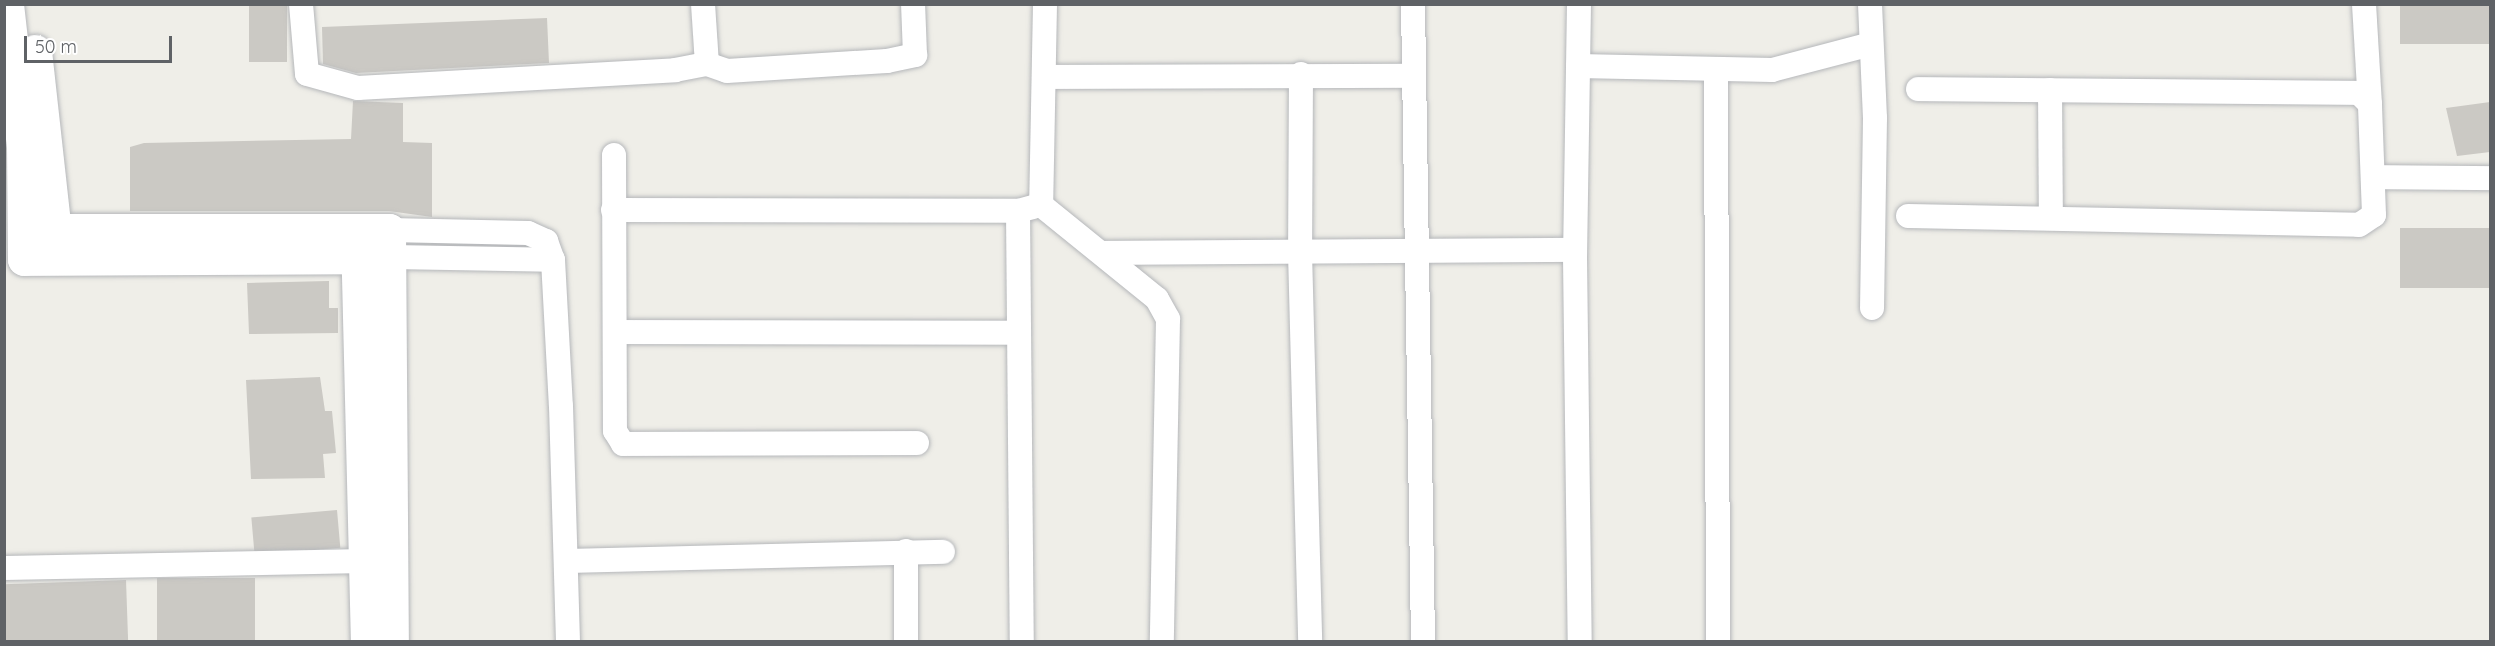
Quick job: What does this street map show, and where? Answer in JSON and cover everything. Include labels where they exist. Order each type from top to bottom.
[{"type":"main road","points":[[8,4],[23,146],[14,245],[389,243],[379,561],[368,642]]},
{"type":"main road","points":[[28,4],[57,244]]},
{"type":"main road","points":[[357,243],[379,561],[392,642]]},
{"type":"street","points":[[301,4],[306,74],[358,88],[675,70],[707,64],[727,71],[887,61],[915,55],[913,4]]},
{"type":"street","points":[[703,4],[707,64]]},
{"type":"street","points":[[1022,642],[1016,333],[1044,77],[1045,4]]},
{"type":"street","points":[[1413,4],[1412,76],[1420,250],[1423,642]]},
{"type":"street","points":[[1579,4],[1575,250],[1580,642]]},
{"type":"street","points":[[1870,4],[1875,118],[1872,308]]},
{"type":"street","points":[[1908,216],[2359,225],[2374,215],[2364,4]]},
{"type":"street","points":[[1578,66],[1772,70],[1871,44]]},
{"type":"street","points":[[1716,69],[1718,642]]},
{"type":"street","points":[[1301,75],[1300,252],[1310,642]]},
{"type":"street","points":[[1044,77],[1412,76]]},
{"type":"street","points":[[1918,88],[2359,93],[2370,104]]},
{"type":"street","points":[[2050,90],[2051,218]]},
{"type":"street","points":[[614,154],[615,431],[623,444],[917,443]]},
{"type":"street","points":[[2373,177],[2490,178]]},
{"type":"street","points":[[613,210],[1030,208],[1104,253],[1157,299],[1168,319],[1162,642]]},
{"type":"street","points":[[389,243],[528,233],[546,241],[553,260],[568,561],[568,642]]},
{"type":"street","points":[[1104,253],[1575,250]]},
{"type":"street","points":[[616,332],[1016,333]]},
{"type":"street","points":[[568,561],[906,551],[943,552]]},
{"type":"street","points":[[906,551],[906,642]]},
{"type":"street","points":[[4,568],[379,561]]},
{"type":"building","points":[[249,4],[287,4],[287,62],[249,62]]},
{"type":"building","points":[[2400,4],[2490,4],[2490,44],[2400,44]]},
{"type":"building","points":[[547,18],[549,63],[356,73],[323,64],[322,27]]},
{"type":"building","points":[[353,101],[403,103],[403,142],[432,143],[432,217],[389,211],[130,211],[130,147],[144,143],[351,139]]},
{"type":"building","points":[[2490,102],[2490,152],[2457,156],[2446,108]]},
{"type":"building","points":[[2400,228],[2490,228],[2490,288],[2400,288]]},
{"type":"building","points":[[329,281],[329,308],[338,308],[338,333],[249,334],[247,283]]},
{"type":"building","points":[[320,377],[325,411],[332,411],[336,453],[323,454],[325,478],[251,479],[246,380]]},
{"type":"building","points":[[337,510],[340,548],[255,555],[251,517]]},
{"type":"building","points":[[157,578],[255,578],[255,642],[157,642]]},
{"type":"building","points":[[126,580],[128,642],[6,642],[4,584]]}]
